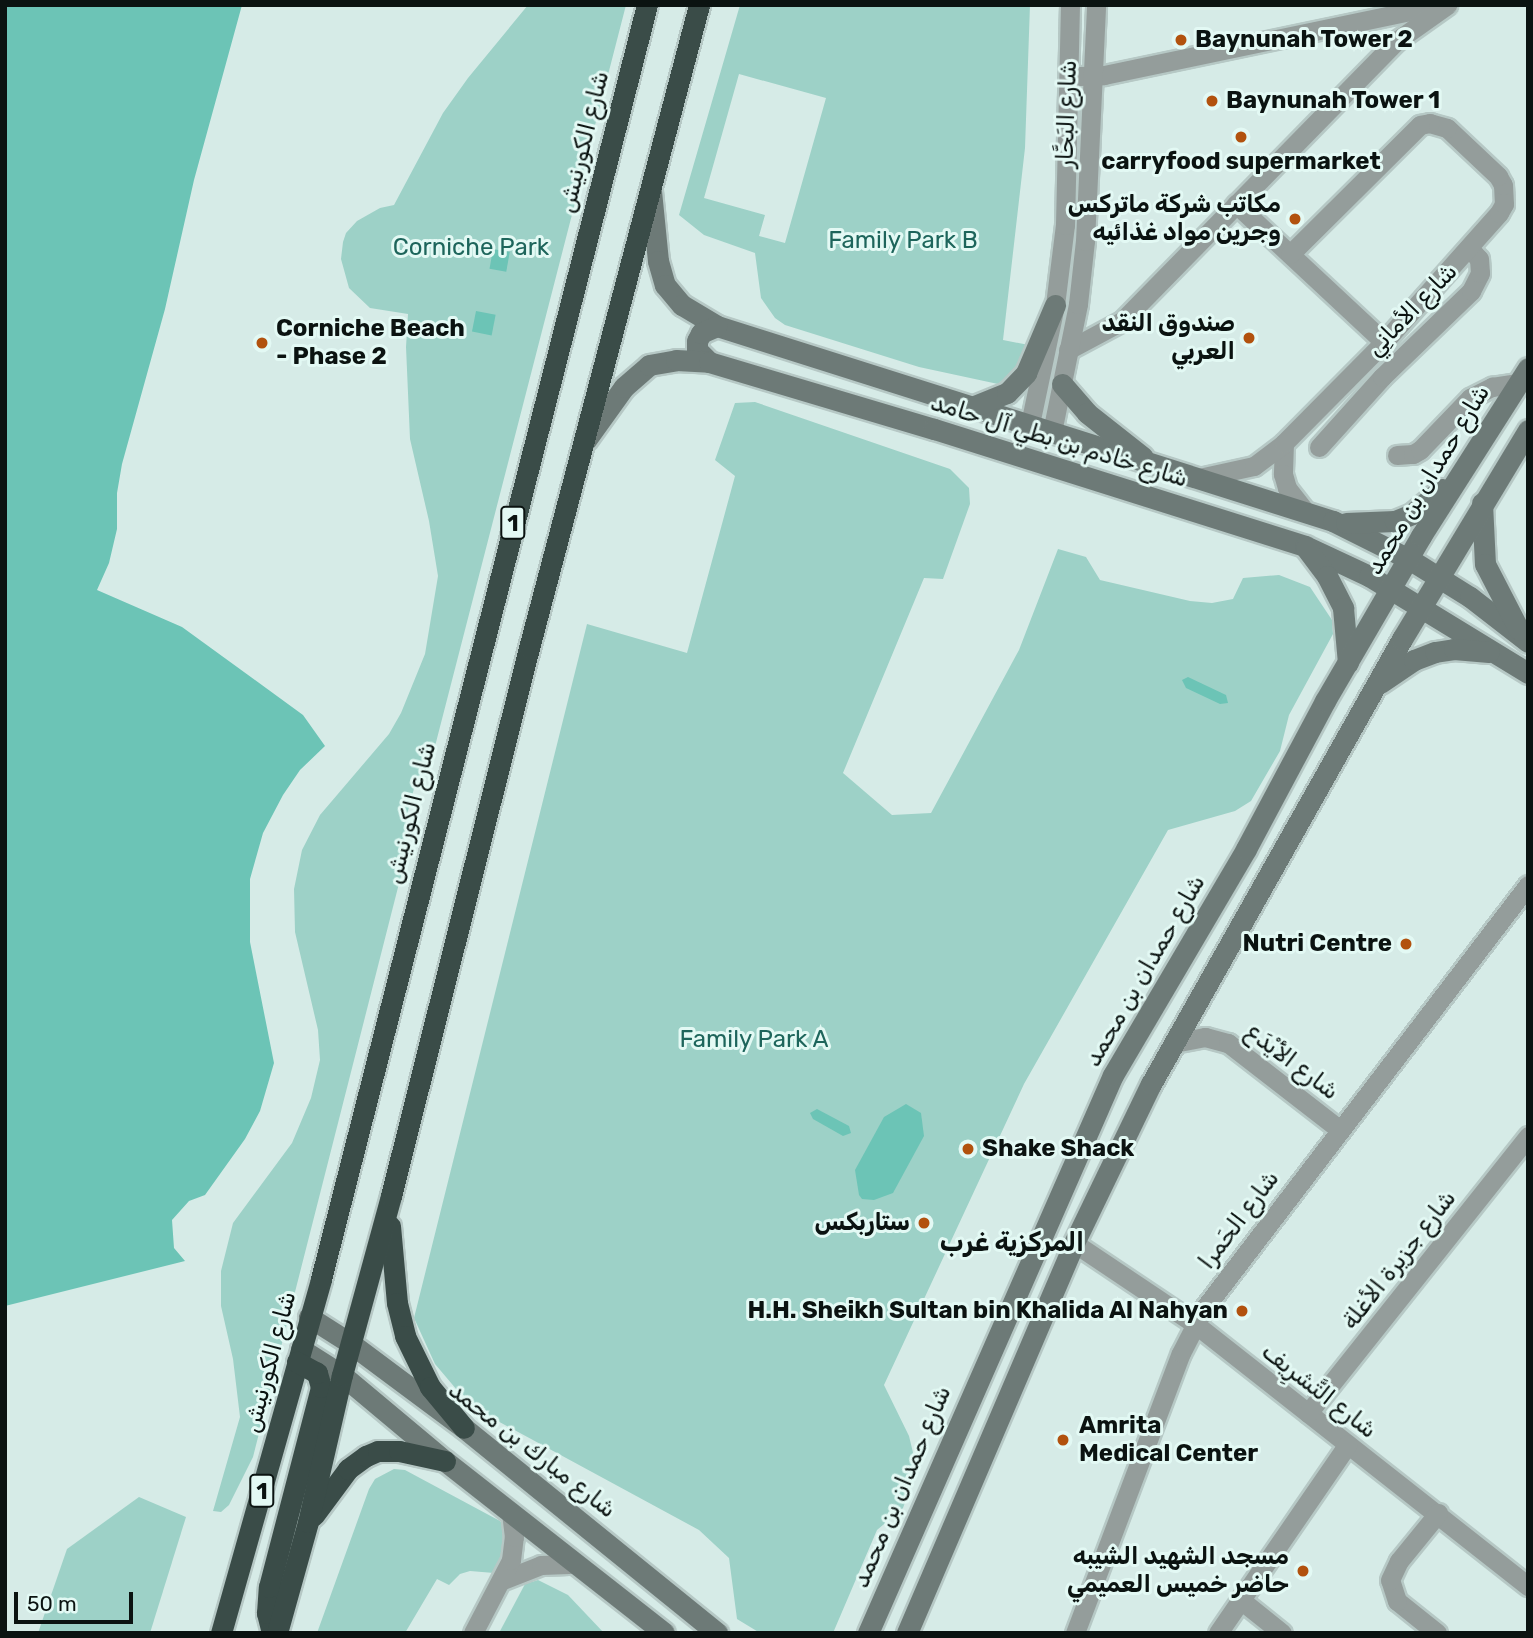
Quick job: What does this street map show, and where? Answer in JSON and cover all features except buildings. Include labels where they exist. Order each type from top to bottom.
[{"type":"highway","name":"شارع الكورنيش","points":[[221,1633],[309,1317],[647,5]]},
{"type":"highway","name":"1","points":[[274,1633],[308,1522],[350,1343],[389,1205],[583,444],[699,5]]},
{"type":"highway","points":[[389,1205],[397,1303],[405,1336],[430,1387],[464,1428]]},
{"type":"highway","points":[[274,1633],[267,1613],[269,1587],[321,1387],[317,1373],[299,1355]]},
{"type":"highway","points":[[308,1522],[348,1469],[366,1456],[378,1451],[399,1451],[445,1461]]},
{"type":"main road","name":"شارع خادم بن بطي آل حامد","points":[[651,191],[658,261],[665,285],[682,305],[717,326],[1305,511],[1409,559],[1525,640]]},
{"type":"main road","points":[[972,407],[1007,393],[1026,373],[1055,305]]},
{"type":"main road","points":[[709,362],[697,350],[697,341],[701,333],[717,326]]},
{"type":"main road","name":"شارع خادم بن بطي آل حامد","points":[[583,444],[613,400],[643,369],[676,360],[709,362],[934,429],[1305,546],[1392,589],[1528,673]]},
{"type":"main road","name":"شارع حمدان بن محمد","points":[[868,1631],[1113,1075],[1246,849],[1348,663],[1522,375]]},
{"type":"main road","points":[[1062,384],[1087,413],[1153,465]]},
{"type":"main road","points":[[907,1633],[1074,1243],[1120,1144],[1174,1043],[1376,686],[1482,503],[1528,430]]},
{"type":"main road","points":[[1333,522],[1361,525],[1395,522],[1427,504],[1462,471]]},
{"type":"main road","points":[[1482,503],[1485,564],[1525,640]]},
{"type":"main road","points":[[1305,546],[1338,594],[1343,608],[1348,663]]},
{"type":"main road","points":[[1376,686],[1414,660],[1435,652],[1472,649],[1502,655]]},
{"type":"main road","name":"شارع مبارك بن محمد","points":[[309,1317],[350,1343],[464,1428],[717,1633]]},
{"type":"main road","points":[[299,1355],[342,1375],[445,1461],[664,1633]]},
{"type":"street","name":"شارع البَحَّار","points":[[1030,425],[1055,305],[1065,225],[1070,5]]},
{"type":"street","name":"شارع البَحَّار","points":[[1052,432],[1074,322],[1088,207],[1096,5]]},
{"type":"street","points":[[1069,66],[1127,68],[1438,5]]},
{"type":"street","points":[[1068,350],[1122,321],[1395,42],[1447,5]]},
{"type":"street","points":[[1393,15],[1399,29],[1395,42]]},
{"type":"street","name":"شارع الأمانِي","points":[[1198,478],[1254,466],[1284,443],[1384,342],[1499,213],[1504,204],[1503,185],[1498,176],[1447,128],[1430,123],[1412,130],[1290,254]]},
{"type":"street","points":[[1236,204],[1384,342]]},
{"type":"street","name":"شارع الأمانِي","points":[[1348,377],[1382,377],[1471,291],[1480,273],[1479,259],[1469,248]]},
{"type":"street","points":[[1074,322],[1100,335]]},
{"type":"street","points":[[1396,455],[1413,454],[1420,450],[1470,398],[1522,375]]},
{"type":"street","points":[[1319,447],[1382,377]]},
{"type":"street","points":[[1284,443],[1283,474],[1287,488],[1305,511]]},
{"type":"street","name":"شارع الحَمرا","points":[[1076,1632],[1195,1324],[1218,1288],[1528,885]]},
{"type":"street","name":"شارع الأَيْدَع","points":[[1174,1043],[1205,1037],[1228,1043],[1339,1129]]},
{"type":"street","name":"شارع جزيرة الأغلة","points":[[1308,1413],[1528,1136]]},
{"type":"street","name":"شارع التَّشرِيف","points":[[1074,1243],[1195,1324],[1438,1513],[1524,1576]]},
{"type":"street","points":[[1218,1633],[1348,1444]]},
{"type":"street","points":[[473,1633],[503,1580],[513,1549],[511,1513]]},
{"type":"street","points":[[1437,1633],[1397,1601],[1390,1580],[1399,1560],[1438,1513]]},
{"type":"street","points":[[503,1580],[541,1565],[575,1564]]},
{"type":"street","points":[[1242,1601],[1282,1633]]},
{"type":"green space","name":"Corniche Park","points":[[528,5],[626,5],[433,754],[415,785],[406,818],[407,852],[253,1457],[229,1505],[221,1512],[213,1511],[240,1417],[233,1359],[221,1306],[221,1271],[233,1223],[292,1143],[311,1098],[320,1060],[318,1030],[295,932],[294,889],[302,850],[320,815],[389,734],[401,713],[425,654],[438,576],[429,521],[410,439],[406,347],[408,314],[370,308],[349,288],[341,259],[343,242],[346,233],[357,221],[380,208],[394,205],[443,113]]},
{"type":"green space","name":"Family Park B","points":[[740,5],[1030,5],[1025,148],[1003,340],[1029,345],[1017,368],[998,384],[919,367],[785,325],[775,318],[761,298],[755,253],[704,235],[679,215]],"holes":[[[739,74],[826,98],[785,243],[759,236],[765,215],[704,198]]]},
{"type":"green space","name":"Family Park A","points":[[755,402],[950,469],[969,488],[970,504],[943,579],[924,578],[843,773],[892,815],[931,813],[1019,650],[1058,549],[1086,557],[1100,580],[1190,601],[1212,603],[1233,599],[1243,578],[1279,575],[1310,587],[1332,620],[1333,634],[1289,715],[1280,751],[1251,801],[1235,811],[1168,830],[1024,1084],[884,1385],[909,1436],[917,1469],[903,1508],[877,1530],[833,1633],[760,1633],[737,1619],[729,1558],[699,1530],[494,1419],[457,1390],[435,1364],[414,1318],[587,624],[687,653],[735,476],[715,460],[735,403]]},
{"type":"green space","points":[[394,1469],[405,1470],[500,1521],[506,1527],[508,1547],[494,1573],[470,1571],[460,1574],[449,1585],[437,1579],[405,1633],[317,1633],[369,1489],[375,1479]]},
{"type":"green space","points":[[139,1497],[186,1517],[150,1633],[38,1633],[67,1549]]},
{"type":"green space","points":[[538,1580],[568,1595],[604,1633],[499,1633],[525,1584]]},
{"type":"shaded area","points":[[5,5],[242,5],[194,180],[165,309],[122,464],[117,493],[117,529],[109,563],[97,590],[182,627],[303,715],[325,746],[300,770],[283,795],[263,833],[250,879],[250,942],[274,1063],[260,1111],[245,1139],[205,1195],[189,1201],[172,1220],[174,1248],[185,1261],[5,1306]]},
{"type":"shaded area","points":[[493,249],[510,252],[506,272],[490,269]]},
{"type":"shaded area","points":[[476,311],[496,315],[492,335],[472,332]]},
{"type":"shaded area","points":[[1188,677],[1226,695],[1228,703],[1220,704],[1186,688],[1182,680]]},
{"type":"shaded area","points":[[906,1104],[921,1113],[924,1136],[893,1193],[874,1200],[862,1199],[855,1170],[884,1117]]},
{"type":"shaded area","points":[[817,1109],[849,1126],[851,1133],[843,1136],[813,1119],[810,1113]]},
{"type":"place","name":"Baynunah Tower 2","points":[[1181,40]]},
{"type":"place","name":"Baynunah Tower 1","points":[[1212,101]]},
{"type":"place","name":"carryfood supermarket","points":[[1241,137]]},
{"type":"place","name":"مكاتب شركة ماتركس وجرين مواد غذائيه","points":[[1295,219]]},
{"type":"place","name":"صندوق النقد العربي","points":[[1249,338]]},
{"type":"place","name":"Corniche Beach - Phase 2","points":[[262,343]]},
{"type":"place","name":"Nutri Centre","points":[[1406,944]]},
{"type":"place","name":"Shake Shack","points":[[968,1149]]},
{"type":"place","name":"ستاربكس","points":[[924,1223]]},
{"type":"place","name":"H.H. Sheikh Sultan bin Khalida Al Nahyan","points":[[1242,1311]]},
{"type":"place","name":"Amrita Medical Center","points":[[1063,1440]]},
{"type":"place","name":"مسجد الشهيد الشيبه حاضر خميس العميمي","points":[[1303,1571]]},
{"type":"district","name":"المركزية غرب","points":[[1012,1243]]}]
